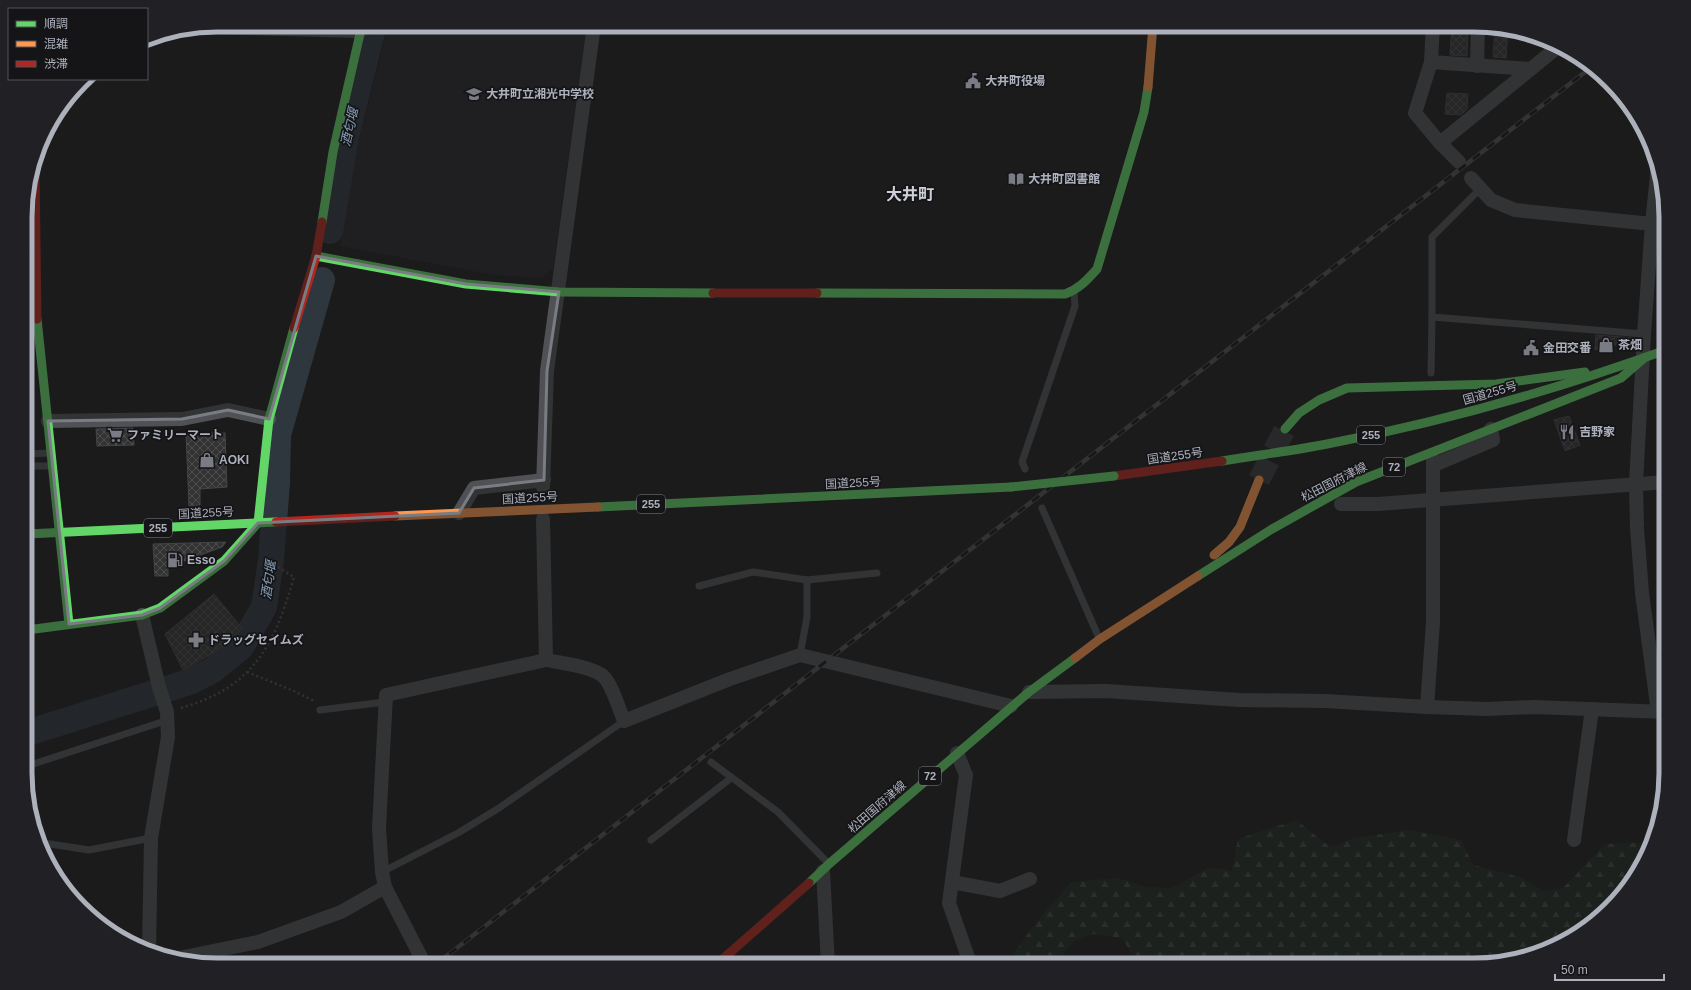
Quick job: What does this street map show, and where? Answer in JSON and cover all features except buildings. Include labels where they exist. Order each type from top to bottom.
[{"type":"main road","points":[[32,629],[142,615],[160,608],[224,562],[261,522],[269,419],[283,366],[316,256],[333,152],[360,32]]},
{"type":"main road","points":[[316,256],[466,284],[559,292],[1065,294],[1074,292],[1097,269],[1144,112],[1148,90],[1152,32]]},
{"type":"main road","points":[[32,212],[37,320],[69,624]]},
{"type":"main road","name":"国道255号","points":[[32,534],[1011,487],[1114,476],[1341,442],[1477,410],[1622,366],[1659,353]]},
{"type":"main road","name":"松田国府津線","points":[[724,958],[1011,706],[1100,639],[1272,529],[1356,482],[1621,378],[1644,358]]},
{"type":"main road","points":[[1284,429],[1299,412],[1319,400],[1347,388],[1496,384],[1622,366]]},
{"type":"main road","name":"松田国府津線","points":[[1156,603],[1229,542],[1240,527],[1259,480]]},
{"type":"street","points":[[459,513],[474,488],[544,484],[547,371],[559,292],[593,32]]},
{"type":"street","points":[[1433,32],[1431,62],[1416,113],[1440,143],[1459,162]]},
{"type":"street","points":[[1477,66],[1478,32]]},
{"type":"street","points":[[1440,143],[1554,50]]},
{"type":"street","points":[[1431,62],[1531,69]]},
{"type":"street","points":[[1471,178],[1491,200],[1515,210],[1652,224]]},
{"type":"street","points":[[1656,186],[1644,334],[1644,358],[1636,484],[1637,528],[1642,593],[1659,694]]},
{"type":"street","points":[[48,422],[182,419],[228,410],[269,419]]},
{"type":"street","points":[[1427,707],[1433,622],[1434,462],[1493,440],[1491,429]]},
{"type":"street","points":[[1341,504],[1378,504],[1659,482]]},
{"type":"street","points":[[543,519],[546,660]]},
{"type":"street","points":[[142,615],[167,714],[168,737],[150,838],[149,945]]},
{"type":"street","points":[[421,958],[385,887],[382,872],[379,828],[386,695],[546,660],[592,670],[603,676],[611,689],[624,721],[730,679],[800,655],[1011,706]]},
{"type":"street","points":[[1029,692],[1106,691],[1239,700],[1325,701],[1486,709],[1534,707],[1659,712]]},
{"type":"street","points":[[1574,840],[1592,709]]},
{"type":"street","points":[[957,753],[966,774],[950,903],[968,958]]},
{"type":"street","points":[[826,868],[828,958]]},
{"type":"street","points":[[952,882],[1000,891],[1030,879]]},
{"type":"street","points":[[191,956],[258,942],[341,912],[385,887]]},
{"type":"lane","points":[[1431,373],[1432,237],[1480,189]]},
{"type":"lane","points":[[1025,469],[1022,462],[1076,306],[1074,292]]},
{"type":"lane","points":[[1432,317],[1644,334]]},
{"type":"lane","points":[[32,454],[51,453]]},
{"type":"lane","points":[[32,466],[53,466]]},
{"type":"lane","points":[[1042,508],[1100,639]]},
{"type":"lane","points":[[699,586],[753,572],[807,580],[877,573]]},
{"type":"lane","points":[[800,655],[807,617],[807,580]]},
{"type":"lane","points":[[319,707],[385,702]]},
{"type":"lane","points":[[32,764],[167,714]]},
{"type":"lane","points":[[382,872],[458,833],[499,808],[624,721]]},
{"type":"lane","points":[[711,762],[778,812],[826,868]]},
{"type":"lane","points":[[651,840],[731,778]]},
{"type":"lane","points":[[46,843],[89,850],[150,838]]},
{"type":"path","points":[[167,714],[219,694],[241,678],[266,650],[283,613],[294,577],[266,560]]},
{"type":"path","points":[[247,672],[294,691],[319,707]]},
{"type":"highlighted area","points":[[316,256],[466,284],[559,292],[547,371],[544,480],[474,488],[459,513],[258,523],[224,561],[160,608],[142,615],[69,624],[48,421],[182,419],[228,410],[269,419]]},
{"type":"shaded area","name":"大井町立湘光中学校","points":[[386,32],[586,32],[553,268],[541,278],[494,275],[340,246],[346,211],[345,202],[355,153]]},
{"type":"green space","points":[[1296,820],[1330,847],[1355,838],[1409,830],[1461,840],[1473,865],[1520,877],[1543,891],[1563,888],[1605,844],[1646,842],[1640,855],[1621,886],[1605,904],[1587,920],[1556,939],[1522,952],[1486,958],[1226,958],[1213,955],[1192,958],[1135,958],[1122,938],[1094,934],[1075,940],[1061,956],[1061,958],[1012,958],[1029,932],[1071,882],[1118,878],[1146,887],[1171,888],[1211,867],[1232,871],[1238,839]]},
{"type":"waterway","name":"酒匂堰","points":[[330,231],[346,136],[372,32]]},
{"type":"waterway","name":"酒匂堰","points":[[32,731],[189,682],[213,670],[241,647],[264,607],[271,560],[277,483],[278,435],[322,280]]},
{"type":"tunnel","points":[[1259,480],[1285,429]]},
{"type":"railway","points":[[444,958],[1587,70]]},
{"type":"traffic: fast","points":[[322,222],[333,152],[360,32]]},
{"type":"traffic: fast","points":[[817,293],[1065,294],[1079,287],[1097,269],[1144,112],[1148,87]]},
{"type":"traffic: fast","points":[[316,256],[466,284],[559,292],[713,293]]},
{"type":"traffic: fast","points":[[37,319],[69,624]]},
{"type":"traffic: fast","points":[[32,629],[142,615],[160,608],[224,561],[258,523],[269,419],[294,328]]},
{"type":"traffic: fast","points":[[1222,461],[1301,449],[1413,426],[1541,392],[1659,352]]},
{"type":"traffic: fast","points":[[1198,576],[1272,529],[1356,482],[1621,378],[1644,358]]},
{"type":"traffic: fast","points":[[1285,429],[1299,413],[1319,400],[1347,388],[1496,384],[1585,372]]},
{"type":"traffic: fast","points":[[1011,487],[1114,476]]},
{"type":"traffic: fast","points":[[598,507],[1011,487]]},
{"type":"traffic: fast","points":[[32,534],[276,522]]},
{"type":"traffic: fast","points":[[809,883],[829,864],[1029,692],[1075,658]]},
{"type":"traffic: slow","points":[[1148,87],[1152,32]]},
{"type":"traffic: slow","points":[[1214,555],[1229,542],[1240,527],[1259,480]]},
{"type":"traffic: slow","points":[[395,516],[598,507]]},
{"type":"traffic: slow","points":[[1075,658],[1100,639],[1198,576]]},
{"type":"traffic: jam","points":[[35,185],[37,319]]},
{"type":"traffic: jam","points":[[294,328],[316,256],[322,222]]},
{"type":"traffic: jam","points":[[713,293],[817,293]]},
{"type":"traffic: jam","points":[[1114,476],[1222,461]]},
{"type":"traffic: jam","points":[[276,522],[395,516]]},
{"type":"traffic: jam","points":[[724,958],[809,883]]},
{"type":"place","name":"大井町役場","points":[[973,81]]},
{"type":"place","name":"大井町立湘光中学校","points":[[474,94]]},
{"type":"place","name":"大井町図書館","points":[[1016,179]]},
{"type":"place","name":"茶畑","points":[[1606,345]]},
{"type":"place","name":"金田交番","points":[[1531,348]]},
{"type":"place","name":"吉野家","points":[[1567,432]]},
{"type":"place","name":"ファミリーマート","points":[[115,435]]},
{"type":"place","name":"AOKI","points":[[207,460]]},
{"type":"place","name":"Esso","points":[[175,560]]},
{"type":"place","name":"ドラッグセイムズ","points":[[196,640]]},
{"type":"district","name":"大井町","points":[[910,194]]}]
